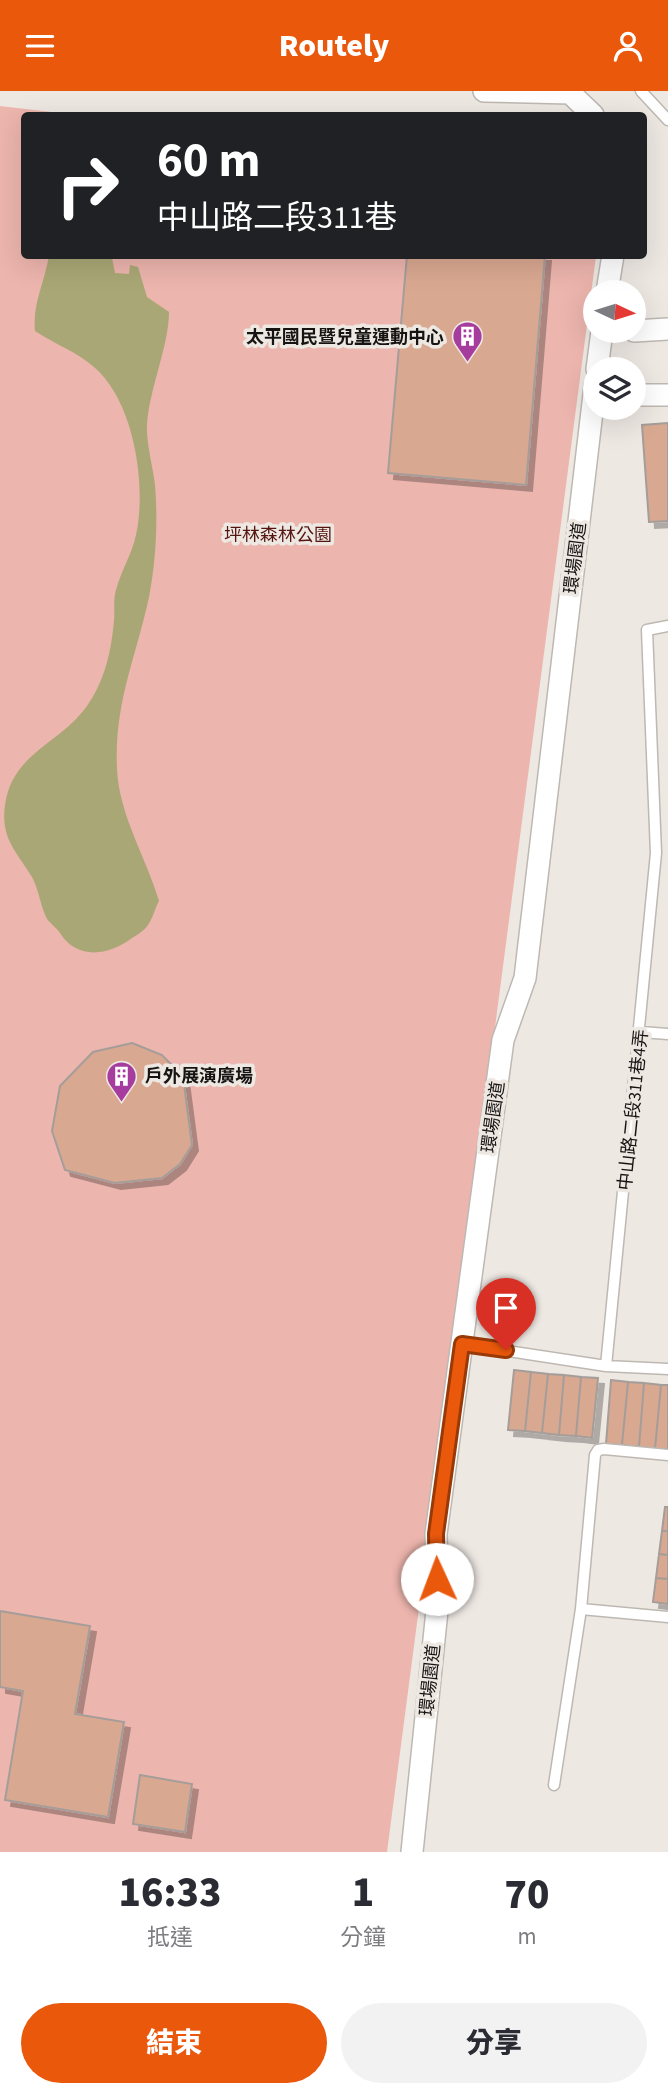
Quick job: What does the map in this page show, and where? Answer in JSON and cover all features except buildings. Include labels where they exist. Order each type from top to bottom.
[{"type":"street","points":[[484,91],[570,93],[590,112]]},
{"type":"street","points":[[609,280],[612,259]]},
{"type":"street","points":[[646,330],[668,329]]},
{"type":"street","points":[[646,395],[668,395]]},
{"type":"street","name":"環場園道","points":[[412,1852],[438,1601],[436,1534],[503,1040],[525,978],[592,420]]},
{"type":"lane","points":[[641,91],[668,120]]},
{"type":"lane","name":"中山路二段311巷4弄","points":[[606,1366],[641,1031],[656,853],[647,630],[668,626]]},
{"type":"lane","points":[[641,1031],[668,1034]]},
{"type":"lane","points":[[462,1344],[606,1366],[668,1370]]},
{"type":"lane","points":[[554,1785],[581,1609],[598,1450],[668,1455]]},
{"type":"lane","points":[[581,1609],[668,1617]]},
{"type":"green space","name":"坪林森林公園","points":[[0,106],[52,112],[21,112],[21,259],[596,259],[593,280],[583,280],[585,343],[387,1852],[0,1852]]},
{"type":"shaded area","points":[[48,259],[112,259],[115,273],[129,274],[130,265],[138,267],[147,297],[169,312],[147,432],[156,499],[153,569],[144,619],[122,701],[117,745],[117,769],[123,803],[159,901],[150,922],[141,932],[113,949],[93,952],[75,948],[47,919],[34,882],[8,836],[4,817],[9,787],[17,773],[38,750],[76,719],[98,686],[111,644],[115,594],[134,542],[139,515],[140,492],[134,445],[119,401],[108,382],[94,367],[35,331],[37,302]]},
{"type":"place","name":"太平國民暨兒童運動中心","points":[[467,364]]},
{"type":"place","name":"戶外展演廣場","points":[[122,1103]]},
{"type":"route","points":[[437,1579],[436,1534],[462,1344],[506,1350]]}]
